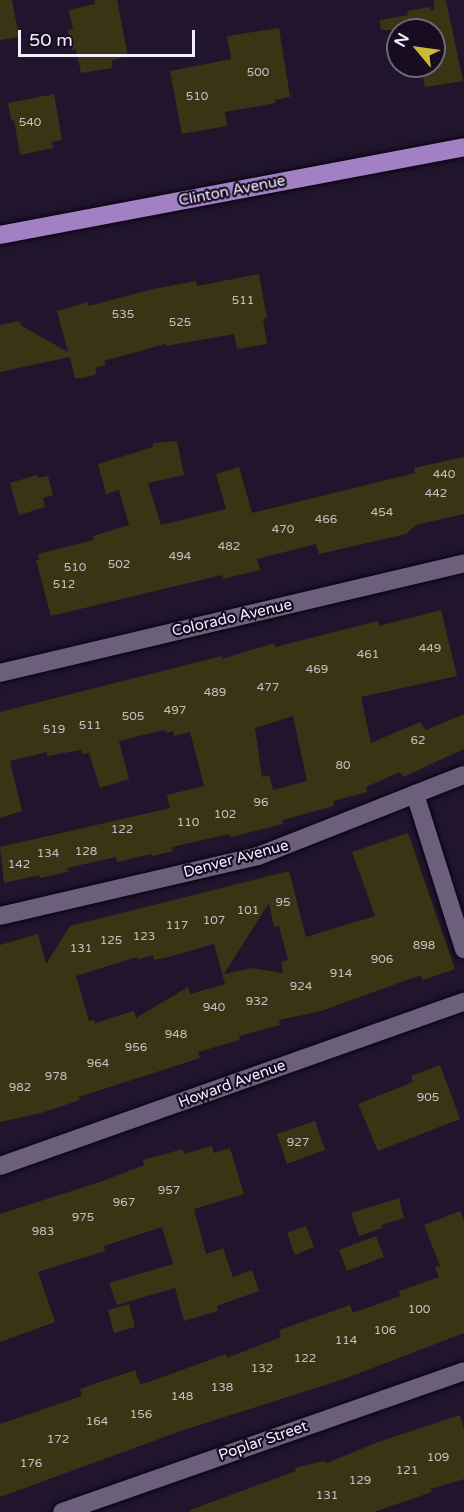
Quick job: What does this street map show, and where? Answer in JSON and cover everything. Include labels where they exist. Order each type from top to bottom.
[{"type":"main road","name":"Clinton Avenue","points":[[0,235],[464,147]]},
{"type":"street","name":"Colorado Avenue","points":[[0,673],[464,563]]},
{"type":"street","name":"Denver Avenue","points":[[0,916],[258,856],[464,775]]},
{"type":"street","points":[[415,794],[464,949]]},
{"type":"street","name":"Howard Avenue","points":[[0,1166],[464,1002]]},
{"type":"street","name":"Poplar Street","points":[[62,1512],[464,1371]]},
{"type":"building","points":[[0,0],[12,0],[19,37],[0,40]]},
{"type":"building","points":[[94,0],[117,0],[128,56],[112,60],[112,68],[81,73],[76,49],[72,50],[68,30],[73,29],[69,10],[95,4]]},
{"type":"building","points":[[434,0],[446,0],[463,81],[425,87],[423,78],[446,78],[446,18],[391,18],[408,15],[407,11],[430,7],[431,11],[434,10]]},
{"type":"building","points":[[386,19],[386,30],[381,30],[380,20]]},
{"type":"building","points":[[279,28],[290,97],[275,100],[276,103],[225,112],[227,126],[182,134],[170,71],[231,59],[227,36]]},
{"type":"building","points":[[54,94],[62,140],[52,142],[53,148],[20,155],[14,120],[11,120],[8,103]]},
{"type":"building","points":[[259,274],[267,318],[263,319],[267,344],[237,349],[234,334],[166,346],[165,344],[104,361],[106,365],[95,368],[97,374],[83,378],[75,378],[70,357],[0,372],[0,325],[19,321],[22,326],[68,352],[57,311],[88,302],[89,306],[153,289],[196,281],[197,286]]},
{"type":"building","points":[[177,441],[184,475],[148,483],[161,525],[226,509],[216,474],[239,467],[252,513],[415,473],[414,468],[464,457],[464,514],[416,525],[406,534],[319,554],[316,544],[257,559],[260,570],[223,579],[222,575],[51,616],[36,560],[39,560],[38,554],[94,540],[93,536],[129,525],[119,490],[106,494],[98,464],[153,447],[153,443]]},
{"type":"building","points":[[37,475],[38,478],[48,476],[53,495],[43,498],[45,507],[19,515],[10,483]]},
{"type":"building","points":[[441,610],[457,676],[361,697],[371,743],[420,722],[426,730],[464,714],[464,749],[403,777],[400,772],[366,787],[367,792],[333,801],[334,806],[282,820],[283,824],[231,837],[229,834],[172,847],[173,851],[152,856],[151,854],[117,862],[116,857],[67,868],[68,872],[40,878],[39,875],[4,883],[0,847],[170,808],[167,795],[204,786],[190,732],[174,736],[173,731],[165,733],[164,730],[119,741],[129,779],[100,788],[89,753],[82,754],[81,750],[47,756],[47,752],[10,761],[22,811],[0,818],[0,712],[222,656],[222,659],[274,643],[275,647],[378,621],[379,626]],"holes":[[[293,716],[307,781],[273,790],[269,775],[262,777],[255,728]]]},
{"type":"building","points":[[408,833],[455,969],[423,980],[421,975],[321,1011],[279,1020],[280,1025],[239,1036],[240,1040],[198,1052],[200,1058],[79,1097],[80,1100],[41,1113],[0,1122],[0,945],[38,934],[46,964],[70,926],[289,871],[306,937],[375,916],[352,852]],"holes":[[[269,903],[274,927],[279,926],[288,960],[281,962],[283,973],[253,968],[224,974]],[[214,944],[225,984],[190,994],[188,987],[136,1018],[134,1011],[95,1023],[94,1020],[89,1021],[76,976],[137,957],[137,960],[153,955],[154,960]]]},
{"type":"building","points":[[440,1065],[460,1119],[378,1151],[358,1104],[413,1082],[411,1076]]},
{"type":"building","points":[[315,1121],[325,1150],[287,1164],[277,1134]]},
{"type":"building","points":[[212,1146],[214,1153],[230,1148],[244,1194],[194,1209],[206,1254],[223,1248],[233,1277],[252,1270],[259,1291],[217,1306],[218,1311],[184,1321],[175,1288],[117,1305],[109,1283],[173,1264],[162,1227],[104,1246],[105,1251],[38,1272],[55,1322],[0,1342],[0,1214],[103,1181],[144,1165],[143,1160],[183,1149],[184,1154]]},
{"type":"building","points":[[399,1198],[404,1218],[381,1225],[382,1228],[359,1236],[351,1213]]},
{"type":"building","points":[[460,1211],[464,1221],[464,1333],[344,1379],[181,1431],[0,1497],[0,1424],[79,1397],[82,1395],[80,1389],[135,1370],[140,1384],[146,1383],[226,1354],[227,1358],[281,1337],[279,1330],[350,1305],[353,1313],[400,1296],[399,1291],[439,1277],[435,1267],[440,1266],[424,1225]]},
{"type":"building","points":[[306,1226],[314,1247],[295,1255],[287,1233]]},
{"type":"building","points":[[376,1236],[384,1257],[347,1271],[339,1250]]},
{"type":"building","points":[[129,1304],[135,1327],[114,1333],[108,1310]]},
{"type":"building","points":[[460,1415],[464,1429],[464,1479],[431,1489],[432,1492],[374,1512],[190,1512],[190,1510],[296,1471],[295,1468],[323,1461],[327,1463],[378,1442]]}]
